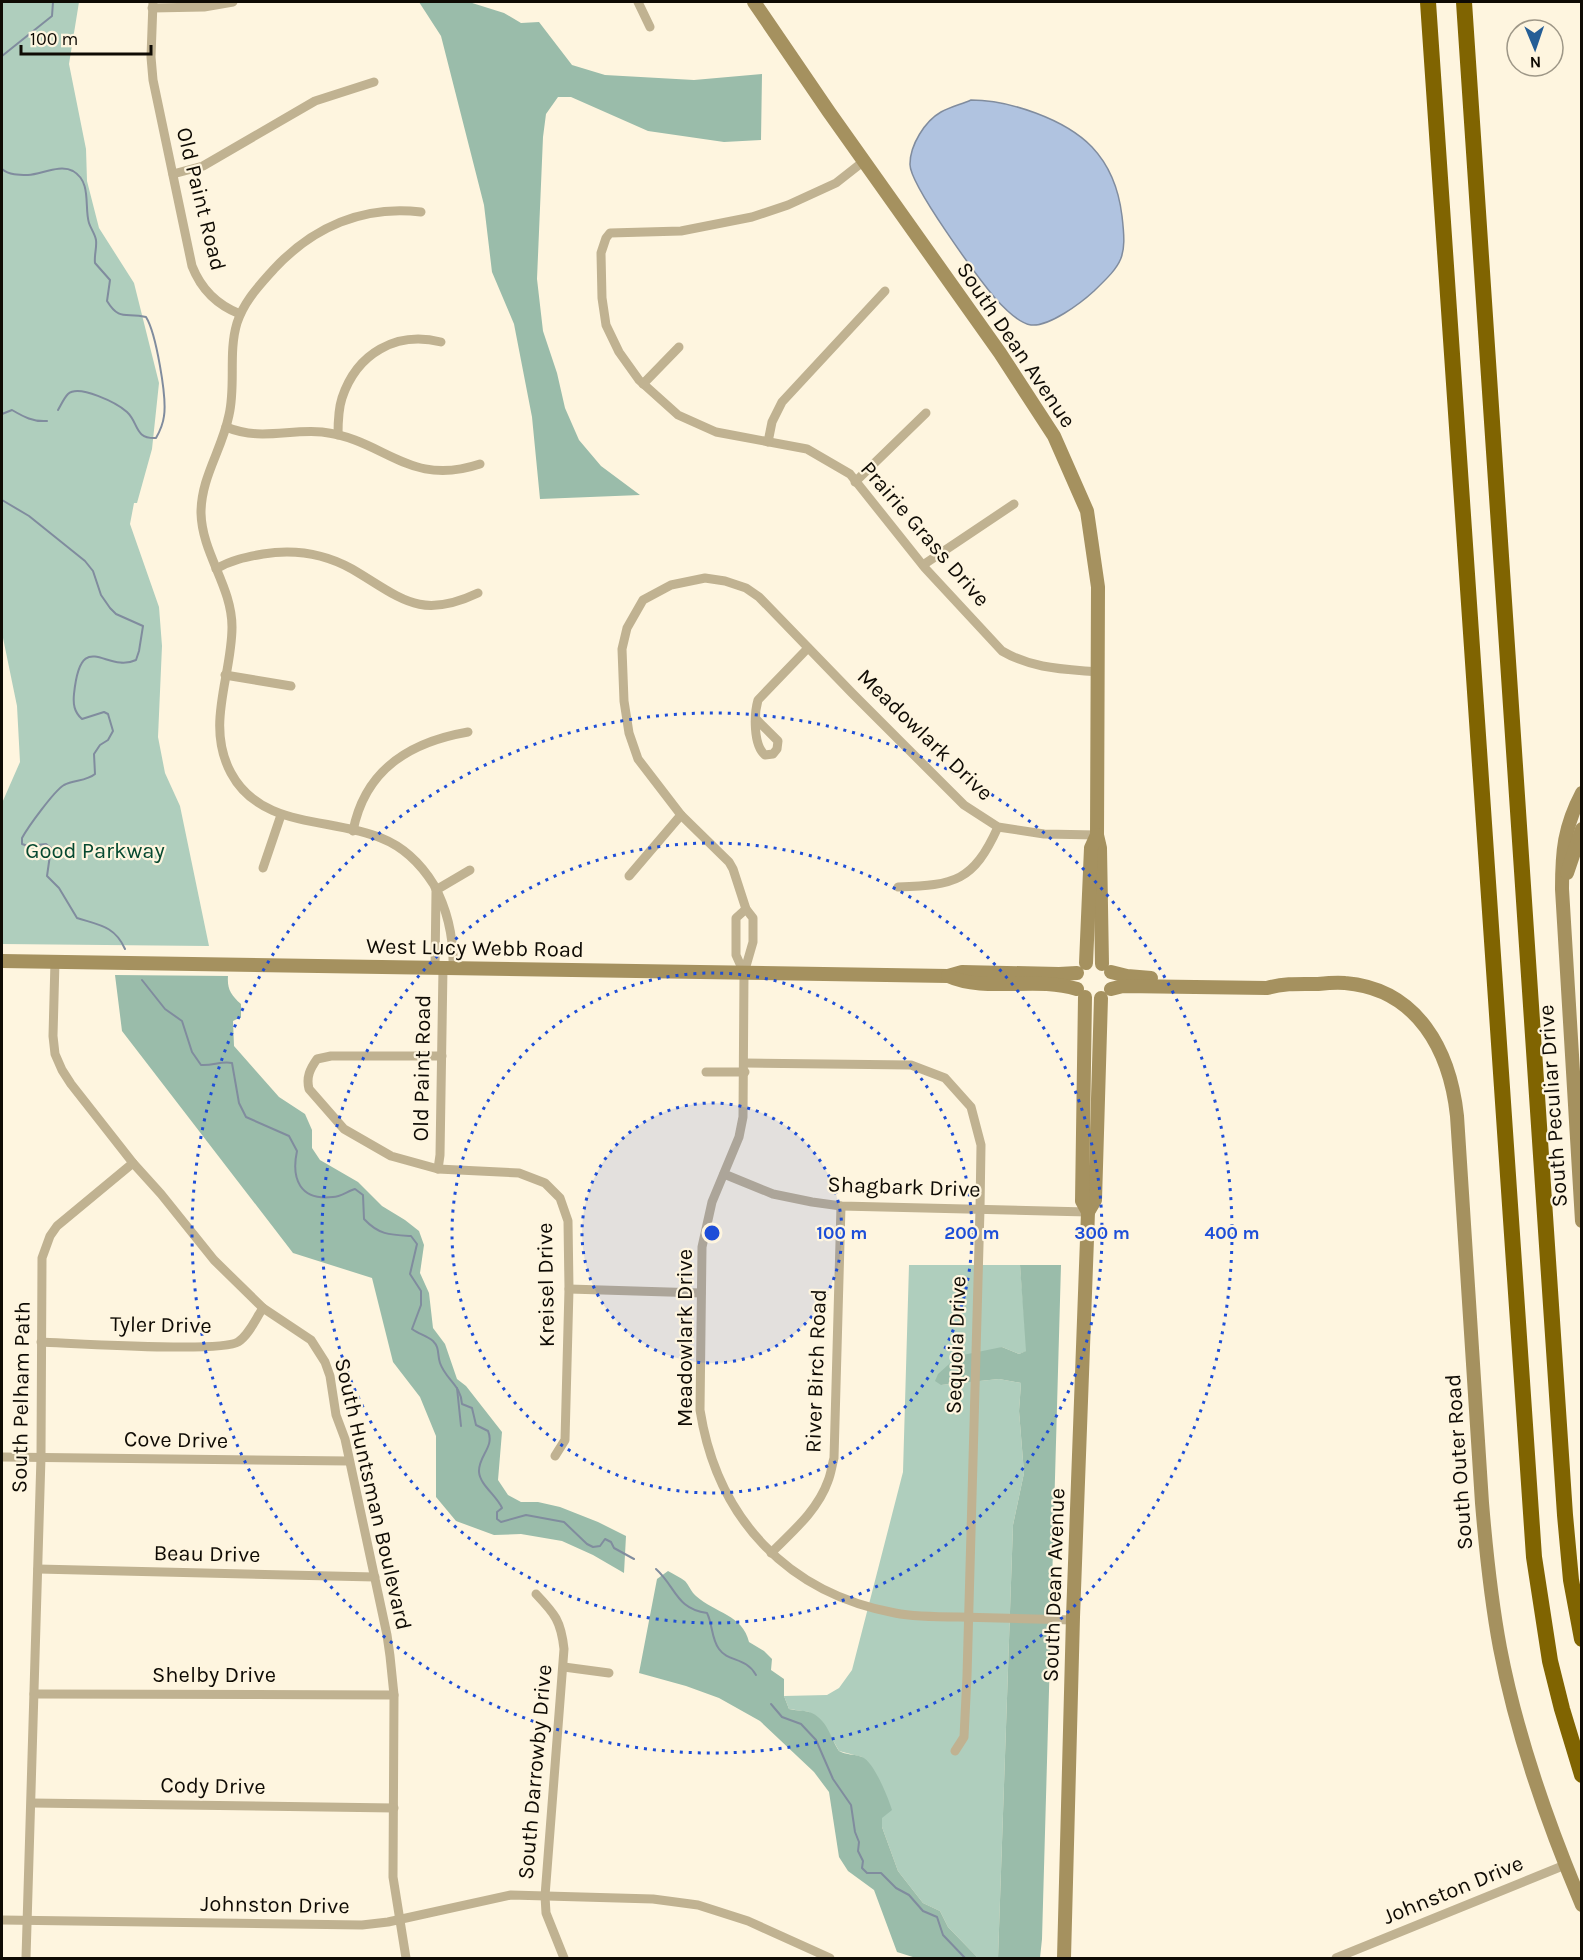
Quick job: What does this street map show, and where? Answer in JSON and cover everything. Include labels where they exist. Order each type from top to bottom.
[{"type":"highway","points":[[1428,2],[1534,1557],[1551,1661],[1581,1775]]},
{"type":"highway","points":[[1464,2],[1565,1515],[1571,1580],[1581,1639]]},
{"type":"street","points":[[152,5],[204,7],[233,2]]},
{"type":"street","points":[[638,2],[650,27]]},
{"type":"street","name":"South Dean Avenue","points":[[754,2],[1000,353],[1054,436],[1087,512],[1098,587],[1097,835],[1100,848],[1106,968]]},
{"type":"street","name":"Old Paint Road","points":[[152,5],[153,80],[196,276],[220,304],[240,314],[233,341],[233,391],[226,427],[209,468],[202,500],[203,531],[228,596],[231,611],[231,643],[220,720],[222,747],[226,762],[236,781],[250,797],[262,806],[281,815],[380,837],[404,850],[426,872],[436,890],[449,924],[452,940],[444,969]]},
{"type":"street","points":[[173,174],[203,166],[315,101],[374,82]]},
{"type":"street","name":"Prairie Grass Drive","points":[[864,161],[836,183],[788,205],[752,217],[681,231],[610,233],[601,253],[602,298],[606,325],[619,352],[643,384],[678,415],[716,432],[807,449],[850,474],[924,565],[1002,651],[1036,666],[1098,672]]},
{"type":"street","points":[[240,314],[261,282],[292,251],[315,234],[375,211],[421,212]]},
{"type":"street","points":[[768,442],[772,422],[782,402],[885,291]]},
{"type":"street","points":[[338,435],[342,399],[354,374],[363,363],[382,348],[404,340],[429,339],[441,342]]},
{"type":"street","points":[[643,384],[679,347]]},
{"type":"street","points":[[855,482],[926,413]]},
{"type":"street","points":[[226,427],[246,434],[259,435],[303,432],[338,435],[422,469],[454,471],[480,464]]},
{"type":"street","points":[[924,565],[1014,504]]},
{"type":"street","points":[[216,569],[242,558],[272,552],[304,553],[337,562],[388,593],[414,603],[447,604],[478,593]]},
{"type":"street","name":"Meadowlark Drive","points":[[1073,1620],[897,1614],[860,1606],[809,1582],[771,1553],[755,1537],[735,1510],[721,1485],[704,1436],[700,1410],[702,1247],[712,1202],[739,1137],[743,1117],[744,973],[753,942],[753,918],[746,909],[729,862],[681,815],[638,759],[629,733],[624,701],[622,649],[627,628],[643,600],[671,585],[705,578],[725,581],[746,588],[759,597],[964,805],[998,827],[1044,834],[1097,835]]},
{"type":"street","points":[[757,720],[755,710],[758,700],[808,648]]},
{"type":"street","points":[[225,675],[291,686]]},
{"type":"street","points":[[353,831],[367,791],[389,765],[409,751],[432,740],[468,732]]},
{"type":"street","name":"South Peculiar Drive","points":[[1581,793],[1573,810],[1562,851],[1567,988],[1581,1221]]},
{"type":"street","points":[[263,868],[281,815]]},
{"type":"street","points":[[629,876],[681,815]]},
{"type":"street","points":[[898,888],[938,886],[962,876],[977,864],[986,852],[998,827]]},
{"type":"street","points":[[1562,889],[1581,829]]},
{"type":"street","name":"South Dean Avenue","points":[[1081,968],[1091,848],[1097,835]]},
{"type":"street","points":[[436,890],[470,870]]},
{"type":"street","name":"Old Paint Road","points":[[436,890],[444,969],[438,1169]]},
{"type":"street","points":[[744,973],[736,955],[736,918],[746,909]]},
{"type":"street","name":"West Lucy Webb Road","points":[[2,961],[948,976],[962,972],[1050,974],[1081,968]]},
{"type":"street","name":"South Huntsman Boulevard","points":[[56,961],[53,1036],[55,1054],[71,1084],[214,1260],[263,1308],[311,1340],[319,1351],[330,1376],[336,1415],[350,1461],[387,1635],[394,1695],[393,1877],[406,1959]]},
{"type":"street","points":[[1092,962],[1128,976],[1269,982],[1278,985],[1267,988],[1123,986],[1095,999],[1081,993],[1075,979],[1081,968],[1092,962]]},
{"type":"street","points":[[1106,968],[1113,979],[1106,993]]},
{"type":"street","name":"West Lucy Webb Road","points":[[948,976],[962,982],[1041,983],[1081,993]]},
{"type":"street","name":"South Outer Road","points":[[1278,985],[1344,983],[1359,985],[1388,996],[1415,1014],[1442,1052],[1455,1095],[1482,1503],[1487,1562],[1500,1648],[1541,1803],[1581,1905]]},
{"type":"street","points":[[1567,988],[1581,989]]},
{"type":"street","name":"South Dean Avenue","points":[[1081,993],[1082,1201],[1088,1212]]},
{"type":"street","name":"South Dean Avenue","points":[[1064,1959],[1073,1620],[1088,1212],[1095,1200],[1106,993]]},
{"type":"street","name":"Kreisel Drive","points":[[442,1056],[331,1056],[317,1059],[307,1080],[309,1089],[344,1129],[391,1156],[438,1169],[519,1173],[545,1183],[560,1198],[568,1221],[569,1289],[565,1440],[555,1456]]},
{"type":"street","name":"Sequoia Drive","points":[[706,1072],[745,1067],[911,1065],[945,1078],[971,1107],[981,1145],[981,1209],[964,1737],[955,1751]]},
{"type":"street","name":"South Pelham Path","points":[[26,1959],[41,1457],[42,1258],[50,1236],[66,1217],[133,1163]]},
{"type":"street","name":"Shagbark Drive","points":[[724,1174],[773,1194],[840,1206],[1088,1212]]},
{"type":"street","name":"River Birch Road","points":[[771,1553],[801,1523],[819,1500],[828,1481],[834,1458],[840,1206]]},
{"type":"street","points":[[569,1289],[701,1293]]},
{"type":"street","name":"Tyler Drive","points":[[41,1342],[197,1347],[226,1345],[238,1342],[263,1308]]},
{"type":"street","name":"Cove Drive","points":[[2,1457],[350,1461]]},
{"type":"street","name":"Beau Drive","points":[[38,1569],[375,1577]]},
{"type":"street","name":"South Darrowby Drive","points":[[536,1594],[552,1612],[562,1629],[564,1667],[545,1896],[546,1912],[564,1959]]},
{"type":"street","points":[[564,1667],[609,1673]]},
{"type":"street","name":"Shelby Drive","points":[[34,1694],[394,1695]]},
{"type":"street","name":"Cody Drive","points":[[32,1803],[394,1808]]},
{"type":"street","name":"Johnston Drive","points":[[1336,1959],[1565,1865]]},
{"type":"street","name":"Johnston Drive","points":[[2,1920],[362,1925],[511,1895],[653,1899],[698,1905],[748,1921],[830,1959]]},
{"type":"green space","name":"Good Parkway","points":[[2,2],[79,2],[69,64],[86,149],[87,181],[99,228],[134,283],[159,383],[152,449],[137,503],[134,503],[130,524],[159,607],[162,646],[158,737],[165,773],[180,806],[209,946],[2,944],[2,803],[20,762],[17,706],[2,633]]},
{"type":"green space","points":[[419,2],[469,2],[504,13],[521,23],[539,22],[572,65],[605,75],[694,80],[762,74],[761,140],[724,142],[648,131],[571,97],[558,97],[546,114],[537,279],[543,331],[557,373],[565,408],[579,440],[601,466],[640,495],[540,499],[532,417],[514,324],[492,272],[484,205],[441,36]]},
{"type":"green space","points":[[115,975],[228,976],[230,991],[241,1004],[241,1017],[233,1021],[234,1046],[279,1097],[305,1114],[312,1130],[312,1148],[320,1160],[358,1182],[382,1206],[419,1231],[424,1245],[420,1273],[429,1293],[433,1328],[445,1344],[457,1379],[466,1386],[502,1432],[498,1480],[508,1495],[521,1502],[538,1502],[560,1507],[626,1536],[624,1573],[562,1541],[521,1534],[494,1535],[456,1521],[436,1497],[436,1436],[420,1397],[393,1362],[372,1278],[293,1253],[122,1031]]},
{"type":"green space","points":[[909,1265],[1020,1265],[1027,1351],[1019,1354],[1002,1347],[941,1385],[999,1379],[1021,1383],[1019,1411],[1024,1473],[1013,1525],[998,1958],[978,1958],[948,1927],[940,1911],[923,1903],[898,1871],[882,1827],[882,1818],[862,1757],[839,1751],[829,1733],[809,1712],[789,1709],[784,1696],[827,1695],[839,1688],[852,1670],[903,1472]]},
{"type":"green space","points":[[1020,1265],[1061,1265],[1042,1939],[1040,1958],[998,1958],[1013,1525],[1024,1473],[1019,1411],[1021,1383],[999,1379],[941,1385],[935,1381],[938,1374],[958,1356],[1002,1347],[1019,1354],[1026,1351]]},
{"type":"green space","points":[[668,1571],[685,1581],[703,1602],[735,1620],[746,1633],[749,1642],[772,1659],[771,1670],[784,1679],[784,1696],[789,1709],[807,1711],[815,1715],[824,1723],[839,1751],[867,1760],[884,1789],[892,1810],[882,1818],[882,1827],[898,1871],[923,1903],[940,1911],[948,1927],[978,1958],[916,1958],[897,1952],[874,1890],[848,1871],[839,1857],[829,1792],[814,1772],[760,1721],[719,1698],[639,1673],[657,1579]]},
{"type":"water","points":[[971,100],[1019,107],[1067,128],[1081,137],[1098,154],[1116,188],[1121,207],[1124,242],[1121,259],[1104,281],[1073,308],[1038,325],[1021,321],[995,298],[932,210],[913,175],[911,157],[924,127],[941,112]]},
{"type":"waterway","points":[[2,56],[52,16],[53,2]]},
{"type":"waterway","points":[[2,169],[18,175],[68,169],[79,176],[85,188],[89,223],[96,240],[95,263],[110,280],[107,301],[120,314],[146,317],[157,350],[164,416],[156,438],[149,438],[140,433],[131,416],[122,408],[89,393],[80,391],[68,394],[58,410]]},
{"type":"waterway","points":[[2,414],[12,410],[37,421],[47,421]]},
{"type":"waterway","points":[[2,500],[29,516],[85,561],[93,571],[101,595],[110,608],[116,614],[143,626],[136,660],[125,663],[89,657],[82,662],[77,674],[74,694],[76,711],[82,719],[104,712],[108,714],[113,731],[108,740],[100,745],[94,754],[95,774],[64,785],[54,794],[22,838],[22,844],[28,846],[46,844],[51,848],[47,876],[59,888],[77,918],[111,931],[125,949]]},
{"type":"waterway","points":[[142,980],[165,1009],[182,1021],[192,1052],[201,1065],[232,1063],[239,1103],[246,1117],[289,1136],[297,1151],[295,1161],[297,1179],[306,1192],[322,1197],[333,1197],[355,1189],[363,1195],[364,1219],[369,1224],[385,1233],[411,1236],[417,1244],[410,1274],[421,1291],[421,1305],[412,1329],[431,1339],[435,1344],[440,1363],[459,1392],[462,1404],[472,1408],[476,1425],[488,1431],[490,1437],[488,1447],[479,1466],[479,1472],[482,1481],[502,1508],[497,1512],[497,1519],[501,1522],[526,1515],[564,1522],[587,1544],[593,1547],[600,1546],[605,1539],[611,1542],[614,1548],[634,1559]]},
{"type":"waterway","points":[[457,1388],[461,1426]]},
{"type":"waterway","points":[[656,1569],[683,1602],[697,1611],[707,1613],[719,1649],[727,1656],[747,1665],[756,1675]]},
{"type":"waterway","points":[[771,1704],[782,1717],[801,1724],[816,1740],[833,1779],[851,1805],[859,1842],[858,1851],[863,1861],[862,1868],[867,1873],[881,1873],[896,1888],[909,1895],[923,1911],[937,1917],[943,1935],[965,1958]]}]
